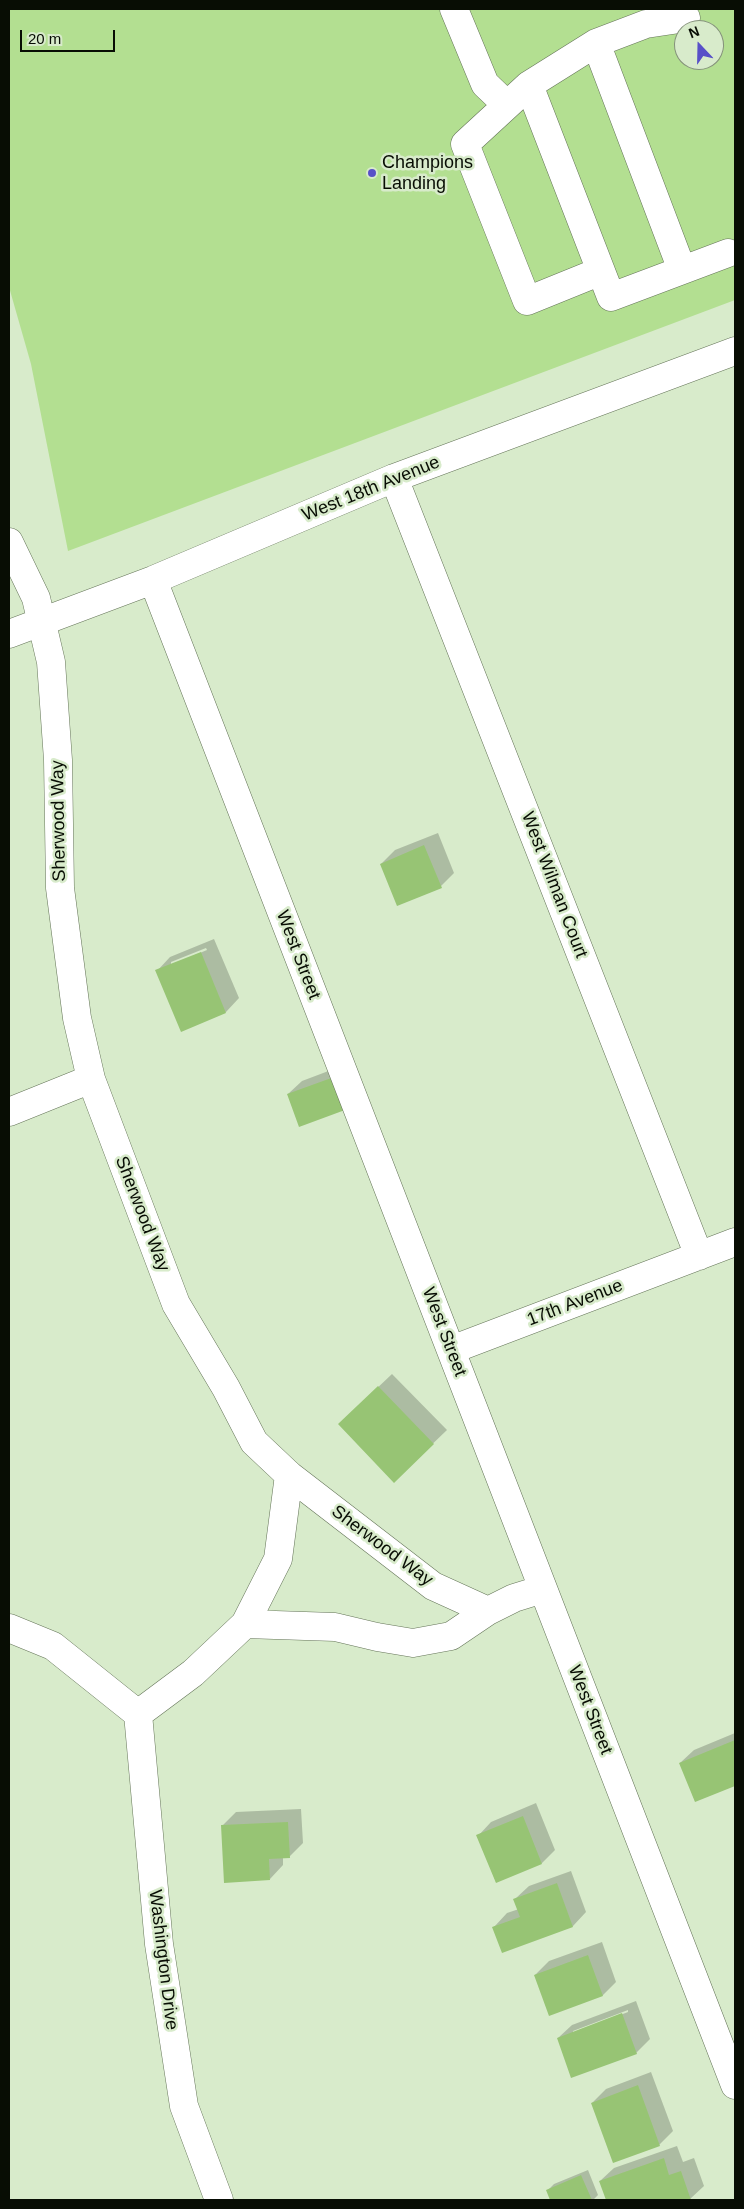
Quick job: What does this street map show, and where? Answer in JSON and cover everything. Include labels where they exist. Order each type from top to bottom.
[{"type":"street","points":[[454,9],[485,84],[507,105]]},
{"type":"street","points":[[601,272],[526,301],[465,144],[529,85],[596,43],[646,24],[686,18]]},
{"type":"street","points":[[596,43],[682,270]]},
{"type":"street","points":[[529,85],[611,297],[728,253]]},
{"type":"street","name":"West 18th Avenue","points":[[9,634],[153,580],[394,478],[735,351]]},
{"type":"street","name":"West Wilman Court","points":[[394,478],[700,1256]]},
{"type":"street","name":"Sherwood Way","points":[[9,542],[36,598],[51,662],[58,760],[60,888],[77,1018],[91,1079],[176,1304],[226,1388],[254,1442],[289,1475],[433,1586],[488,1611]]},
{"type":"street","name":"West Street","points":[[153,580],[735,2085]]},
{"type":"street","points":[[9,1112],[91,1079]]},
{"type":"street","points":[[700,1256],[735,1242]]},
{"type":"street","name":"17th Avenue","points":[[451,1350],[700,1256]]},
{"type":"street","points":[[9,1628],[53,1646],[138,1714],[193,1673],[245,1624],[278,1560],[289,1475]]},
{"type":"street","points":[[245,1624],[335,1627],[413,1643],[451,1636],[488,1611],[514,1598],[543,1589]]},
{"type":"street","name":"Washington Drive","points":[[138,1714],[159,1944],[184,2106],[219,2200]]},
{"type":"green space","name":"Champions Landing","points":[[9,9],[735,9],[735,300],[68,551],[31,364],[9,287]]},
{"type":"building","points":[[424,845],[442,888],[397,906],[380,864]]},
{"type":"building","points":[[201,952],[226,1013],[181,1032],[155,970]]},
{"type":"building","points":[[334,1077],[345,1110],[299,1127],[287,1094]]},
{"type":"building","points":[[378,1386],[434,1444],[394,1483],[338,1424]]},
{"type":"building","points":[[735,1740],[735,1786],[695,1802],[679,1763]]},
{"type":"building","points":[[523,1816],[542,1864],[496,1883],[476,1835]]},
{"type":"building","points":[[288,1822],[290,1858],[269,1859],[270,1880],[224,1883],[221,1825]]},
{"type":"building","points":[[557,1883],[573,1927],[502,1953],[492,1927],[520,1917],[513,1899]]},
{"type":"building","points":[[588,1955],[603,1996],[549,2016],[534,1975]]},
{"type":"building","points":[[622,2013],[637,2054],[571,2078],[557,2038]]},
{"type":"building","points":[[638,2085],[660,2146],[613,2163],[591,2103]]},
{"type":"building","points":[[664,2158],[669,2175],[681,2171],[691,2200],[606,2200],[599,2181]]},
{"type":"building","points":[[581,2175],[592,2200],[550,2200],[546,2190]]},
{"type":"place","name":"Champions Landing","points":[[372,173]]}]
